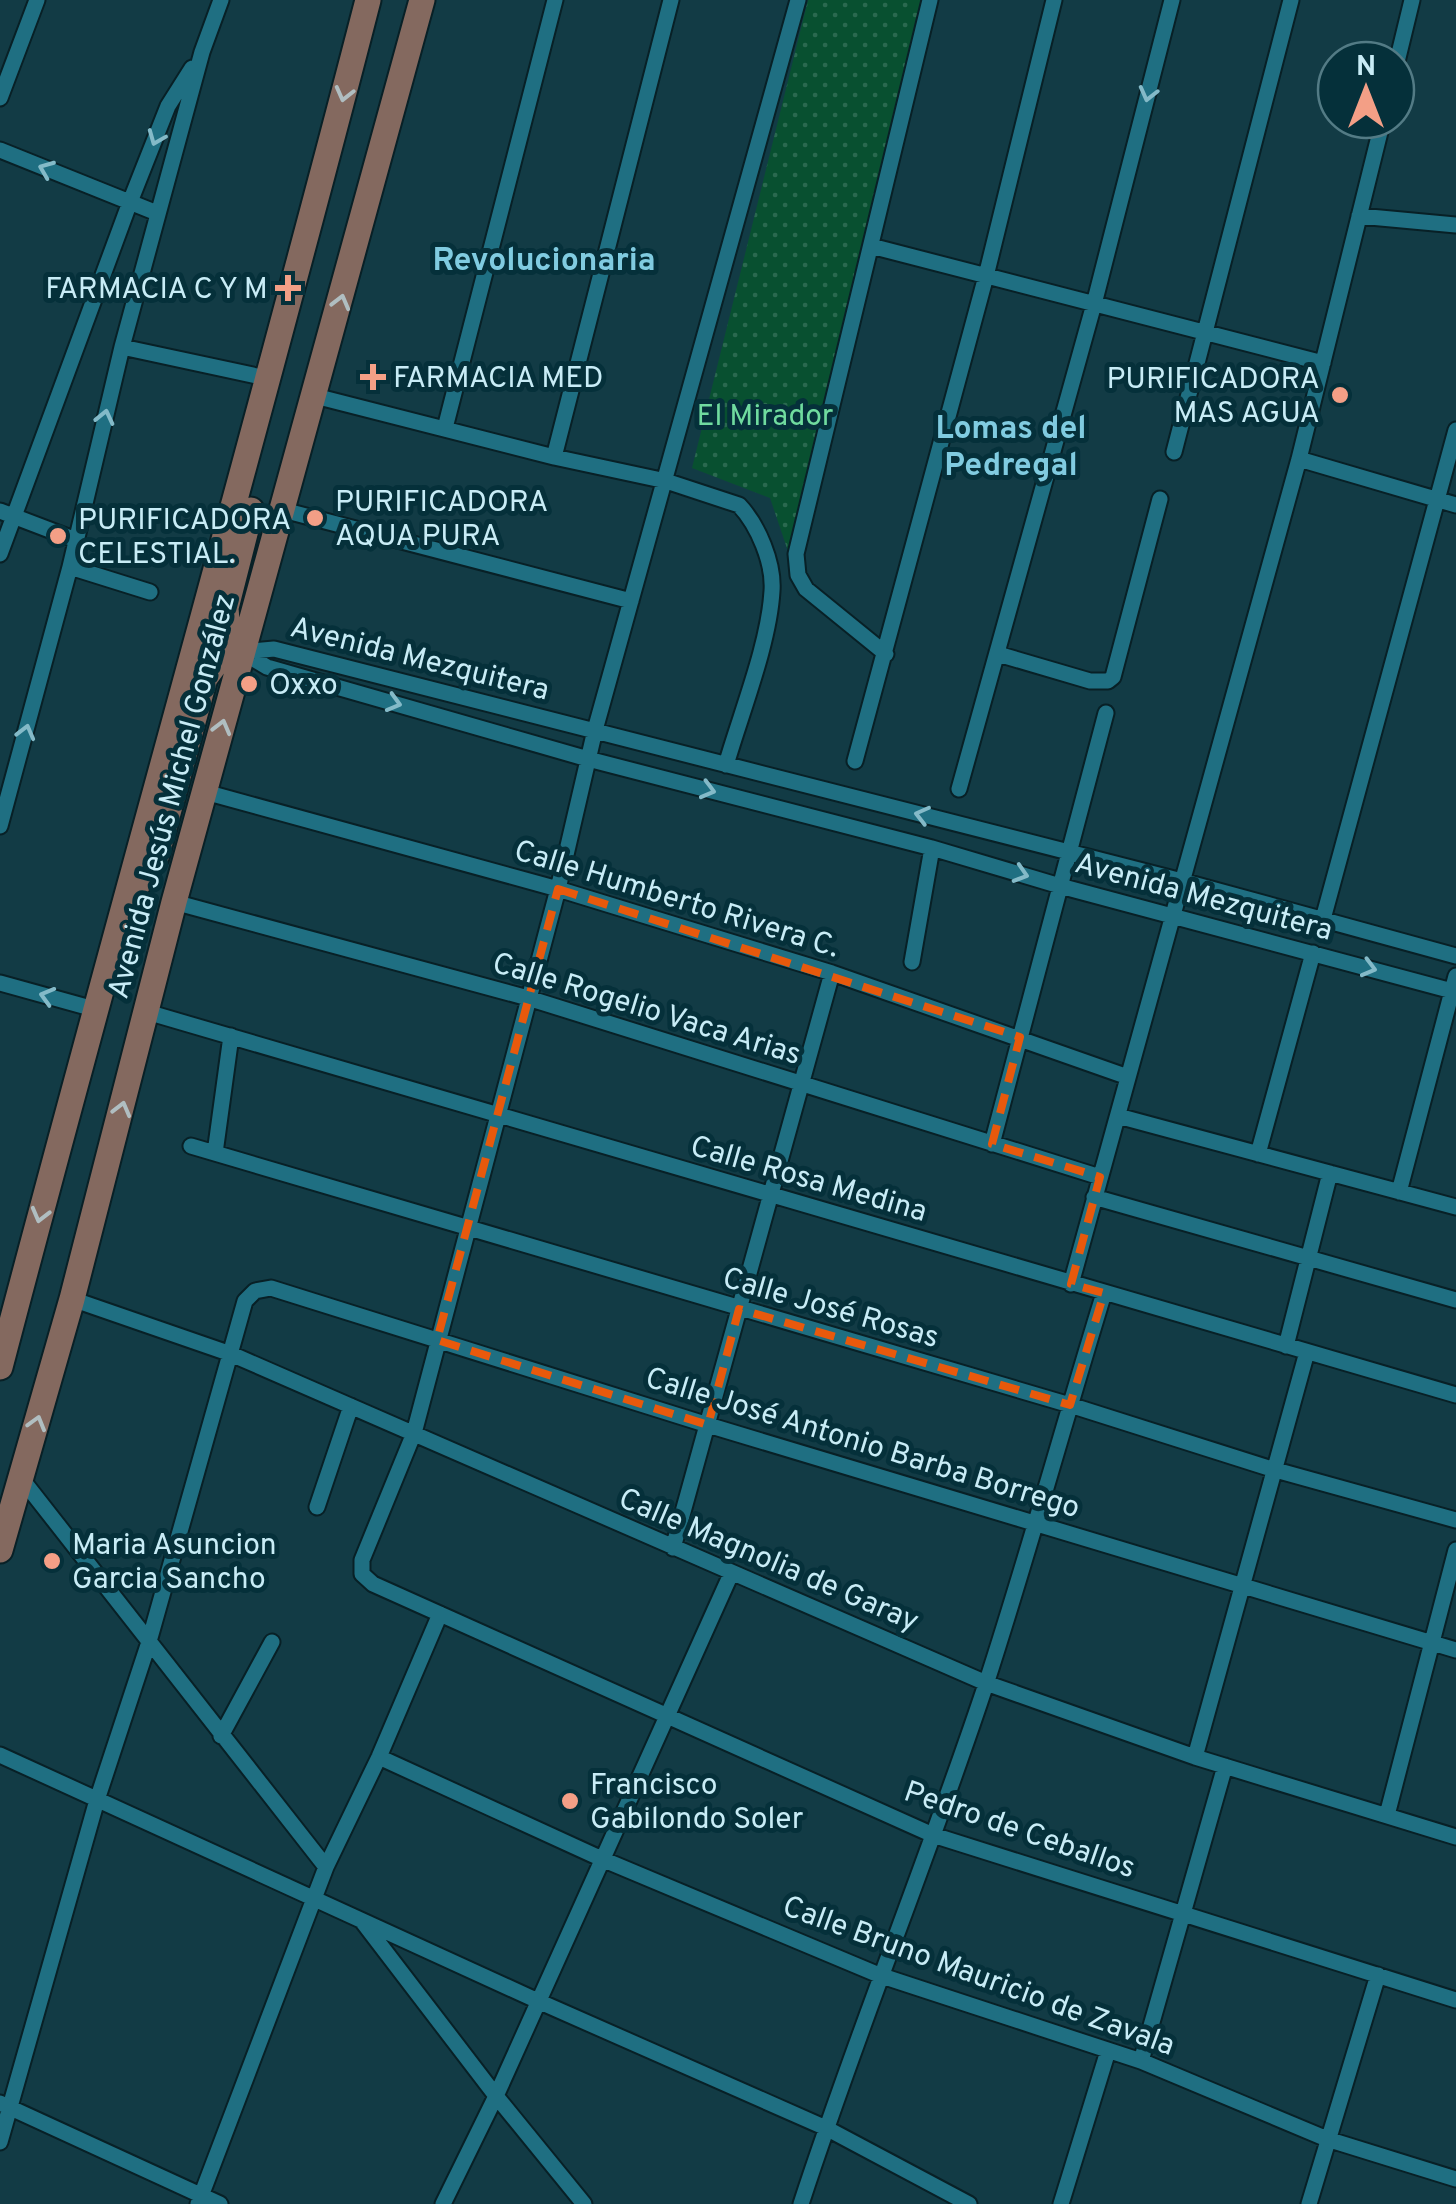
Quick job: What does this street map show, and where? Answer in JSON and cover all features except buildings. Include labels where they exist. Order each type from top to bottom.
[{"type":"main road","name":"Avenida Jesús Michel González","points":[[0,1367],[121,909],[270,379],[368,0]]},
{"type":"main road","name":"Avenida Jesús Michel González","points":[[0,1550],[72,1299],[174,902],[422,0]]},
{"type":"main road","points":[[121,909],[156,857],[205,678],[216,664],[242,652],[228,633],[226,608],[268,443],[270,379]]},
{"type":"street","points":[[0,98],[37,0]]},
{"type":"street","points":[[0,826],[70,567],[122,346],[202,52],[220,0]]},
{"type":"street","points":[[445,428],[555,0]]},
{"type":"street","points":[[554,457],[670,0]]},
{"type":"street","points":[[414,1433],[558,888],[595,730],[798,0]]},
{"type":"street","points":[[886,654],[806,588],[798,575],[796,554],[930,0]]},
{"type":"street","points":[[855,761],[986,276],[1054,0]]},
{"type":"street","points":[[959,789],[1094,304],[1172,0]]},
{"type":"street","points":[[1174,452],[1291,0]]},
{"type":"street","points":[[1402,40],[1412,0]]},
{"type":"street","points":[[0,554],[7,514],[168,106],[202,52]]},
{"type":"street","points":[[1070,1284],[1299,459],[1377,140]]},
{"type":"street","points":[[0,150],[158,213]]},
{"type":"street","points":[[1359,216],[1456,225]]},
{"type":"street","points":[[871,246],[1323,363]]},
{"type":"street","points":[[122,346],[270,379]]},
{"type":"street","points":[[315,396],[554,457],[666,480],[739,505],[754,526],[770,567],[772,592],[726,765]]},
{"type":"street","points":[[1322,919],[1456,430]]},
{"type":"street","points":[[1299,459],[1456,505]]},
{"type":"street","points":[[998,654],[1090,681],[1108,681],[1116,670],[1160,499]]},
{"type":"street","points":[[283,510],[632,602]]},
{"type":"street","points":[[7,514],[76,540]]},
{"type":"street","points":[[70,567],[150,592]]},
{"type":"street","name":"Avenida Mezquitera","points":[[242,652],[274,648],[1182,881],[1456,956]]},
{"type":"street","name":"Avenida Mezquitera","points":[[242,652],[267,667],[588,758],[1313,953],[1455,987]]},
{"type":"street","points":[[992,1144],[1106,713]]},
{"type":"street","name":"Calle Humberto Rivera C.","points":[[205,792],[558,888],[832,973],[1128,1077]]},
{"type":"street","points":[[912,962],[932,848]]},
{"type":"street","name":"Calle Rogelio Vaca Arias","points":[[174,902],[528,998],[1100,1178]]},
{"type":"street","points":[[1258,1154],[1313,953]]},
{"type":"street","points":[[673,1548],[832,973]]},
{"type":"street","points":[[0,983],[94,1009]]},
{"type":"street","points":[[1399,1192],[1455,987]]},
{"type":"street","name":"Calle Rosa Medina","points":[[148,1012],[1456,1395]]},
{"type":"street","points":[[215,1153],[231,1036]]},
{"type":"street","points":[[1118,1116],[1456,1208]]},
{"type":"street","name":"Calle José Rosas","points":[[191,1146],[1456,1520]]},
{"type":"street","points":[[1286,1346],[1330,1173]]},
{"type":"street","points":[[1094,1197],[1456,1300]]},
{"type":"street","name":"Calle José Antonio Barba Borrego","points":[[231,1354],[245,1301],[255,1291],[272,1288],[708,1425],[1456,1650]]},
{"type":"street","points":[[801,2204],[986,1682],[1104,1293]]},
{"type":"street","name":"Calle Magnolia de Garay","points":[[72,1299],[231,1354],[986,1682],[1194,1757],[1456,1836]]},
{"type":"street","points":[[1194,1757],[1307,1352]]},
{"type":"street","points":[[0,2142],[5,2105],[148,1644],[231,1354]]},
{"type":"street","points":[[317,1507],[351,1406]]},
{"type":"street","name":"Pedro de Ceballos","points":[[414,1433],[362,1560],[362,1574],[374,1584],[934,1835],[1456,2000]]},
{"type":"street","points":[[21,1478],[326,1867]]},
{"type":"street","points":[[1387,1815],[1456,1550]]},
{"type":"street","points":[[443,2204],[496,2096],[731,1574]]},
{"type":"street","points":[[199,2200],[326,1867],[379,1758],[440,1614]]},
{"type":"street","points":[[221,1736],[272,1642]]},
{"type":"street","points":[[0,1755],[826,2128],[968,2204]]},
{"type":"street","name":"Calle Bruno Mauricio de Zavala","points":[[379,1758],[602,1859],[879,1975],[1142,2061],[1327,2139],[1456,2179]]},
{"type":"street","points":[[1142,2061],[1225,1766]]},
{"type":"street","points":[[360,1918],[584,2204]]},
{"type":"street","points":[[1309,2204],[1378,1975]]},
{"type":"street","points":[[1062,2204],[1108,2051]]},
{"type":"street","points":[[5,2105],[199,2200],[220,2204]]},
{"type":"highlighted area","points":[[558,889],[1020,1037],[992,1144],[1100,1177],[1071,1284],[1104,1293],[1070,1405],[739,1309],[708,1425],[437,1340]]},
{"type":"green space","name":"El Mirador","points":[[808,0],[923,0],[863,241],[791,560],[770,498],[692,468]]},
{"type":"place","name":"FARMACIA C Y M","points":[[288,288]]},
{"type":"place","name":"FARMACIA MED","points":[[373,377]]},
{"type":"place","name":"PURIFICADORA MAS AGUA","points":[[1340,395]]},
{"type":"place","name":"PURIFICADORA AQUA PURA","points":[[315,518]]},
{"type":"place","name":"PURIFICADORA CELESTIAL.","points":[[58,536]]},
{"type":"place","name":"Oxxo","points":[[249,684]]},
{"type":"place","name":"Maria Asuncion Garcia Sancho","points":[[52,1561]]},
{"type":"place","name":"Francisco Gabilondo Soler","points":[[570,1801]]},
{"type":"district","name":"Revolucionaria","points":[[544,259]]},
{"type":"district","name":"Lomas del Pedregal","points":[[1011,446]]}]
